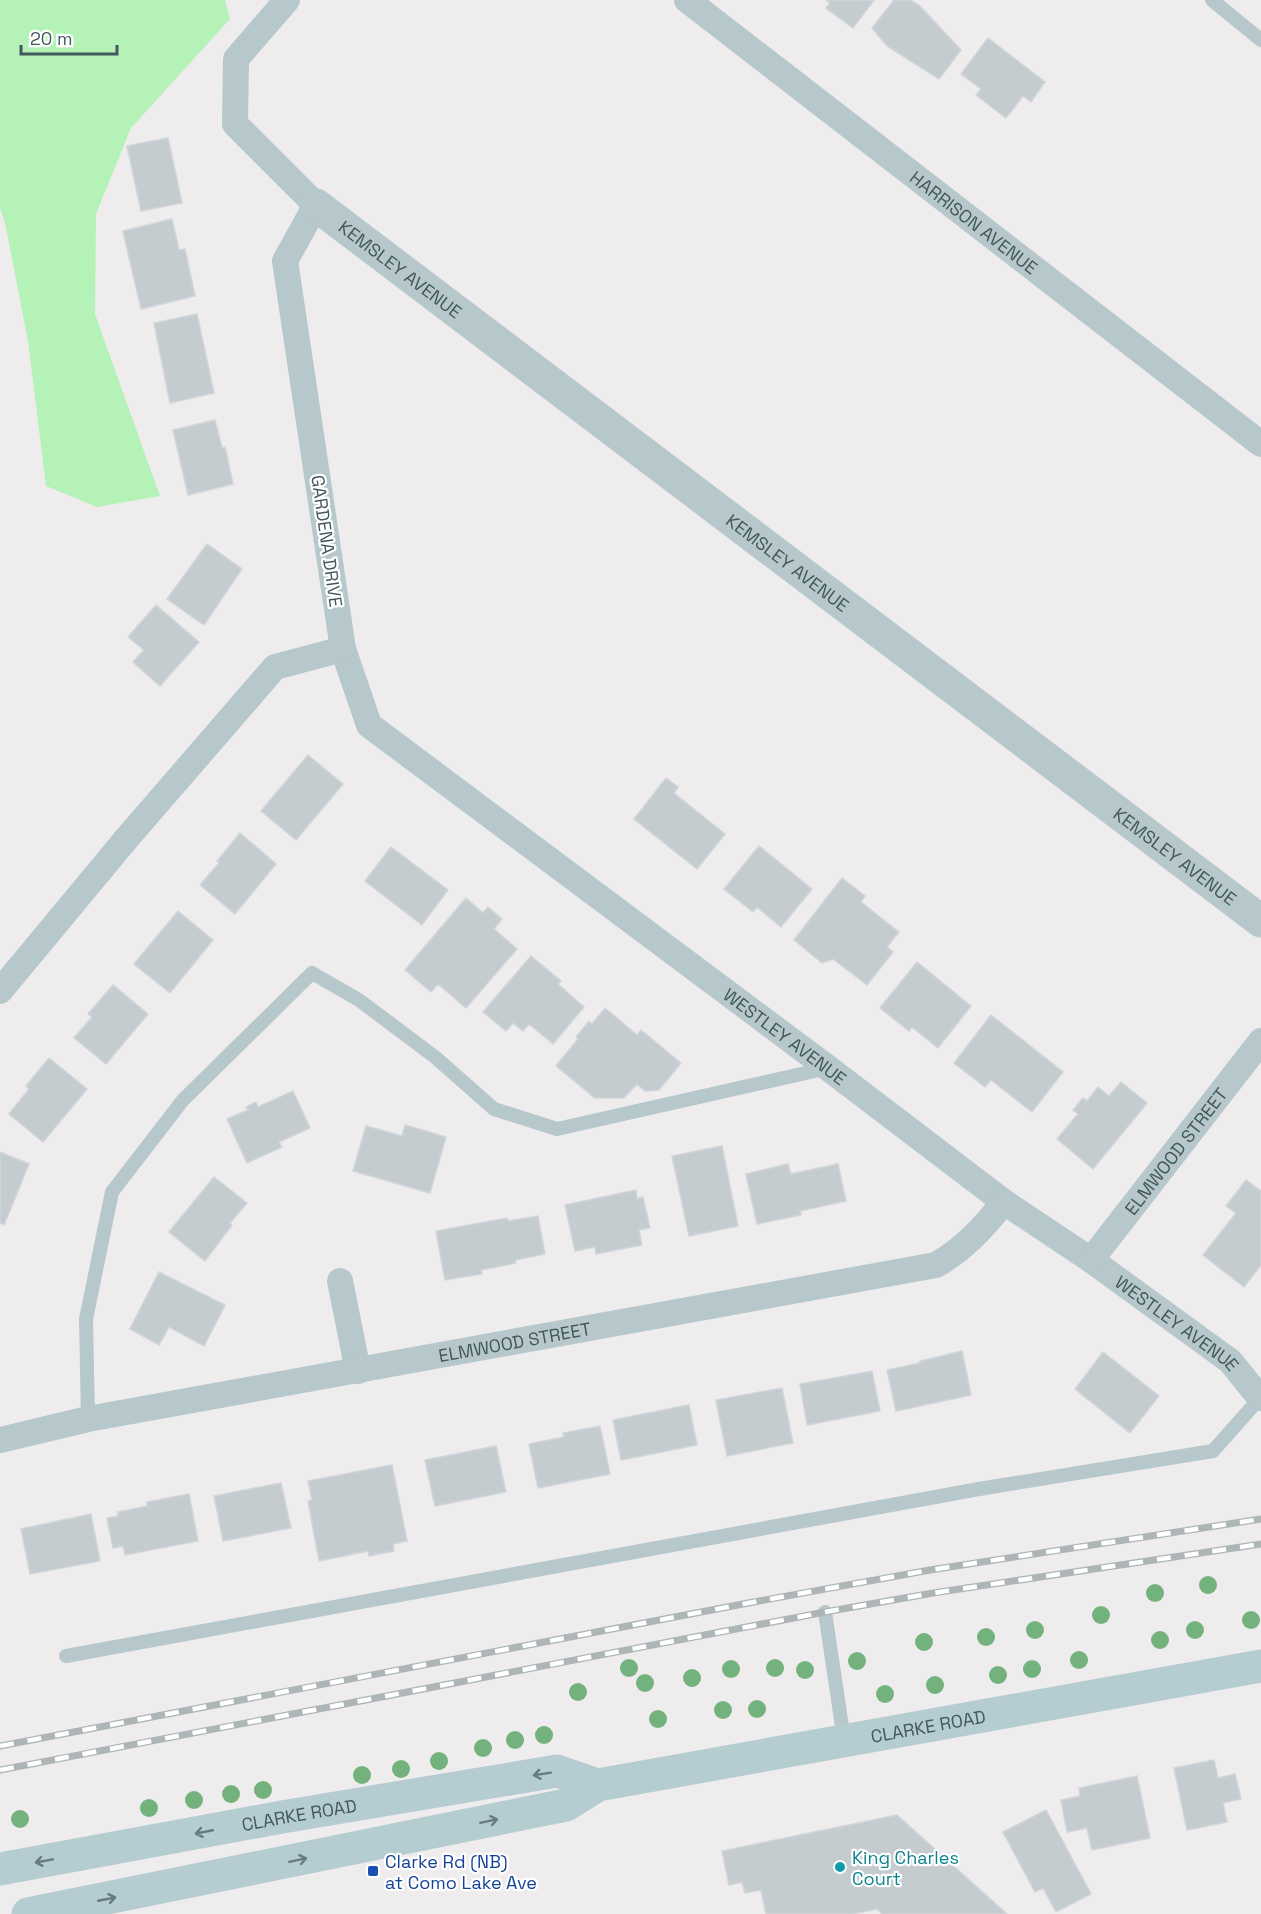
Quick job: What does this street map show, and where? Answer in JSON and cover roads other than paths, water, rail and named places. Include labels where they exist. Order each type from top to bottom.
[{"type":"main road","name":"CLARKE ROAD","points":[[28,1914],[566,1805],[598,1785],[1261,1666]]},
{"type":"main road","name":"CLARKE ROAD","points":[[0,1869],[282,1817],[557,1771],[598,1785]]},
{"type":"street","points":[[287,0],[236,59],[235,124],[316,205]]},
{"type":"street","name":"HARRISON AVENUE","points":[[687,0],[1261,444]]},
{"type":"street","name":"GARDENA DRIVE","points":[[316,205],[285,261],[343,649]]},
{"type":"street","name":"KEMSLEY AVENUE","points":[[316,205],[1261,921]]},
{"type":"street","points":[[0,991],[127,838],[275,667],[343,649]]},
{"type":"street","name":"WESTLEY AVENUE","points":[[343,649],[369,725],[1004,1202],[1091,1260],[1230,1361],[1260,1399]]},
{"type":"street","name":"ELMWOOD STREET","points":[[1091,1260],[1261,1041]]},
{"type":"street","name":"ELMWOOD STREET","points":[[0,1440],[88,1419],[936,1265],[954,1255],[984,1227],[1004,1202]]},
{"type":"street","points":[[340,1281],[358,1371]]},
{"type":"lane","points":[[1212,0],[1261,40]]},
{"type":"lane","points":[[88,1419],[86,1319],[112,1192],[183,1101],[312,974],[359,1000],[435,1057],[494,1109],[557,1129],[828,1068]]},
{"type":"lane","points":[[66,1656],[968,1491],[1213,1450],[1260,1399]]},
{"type":"lane","points":[[825,1612],[844,1740]]},
{"type":"railway","points":[[0,1746],[930,1570],[1261,1519]]},
{"type":"railway","points":[[0,1770],[825,1612],[933,1593],[1261,1544]]},
{"type":"place","name":"King Charles Court","points":[[840,1867]]},
{"type":"place","name":"Clarke Rd (NB) at Como Lake Ave","points":[[373,1871]]}]
